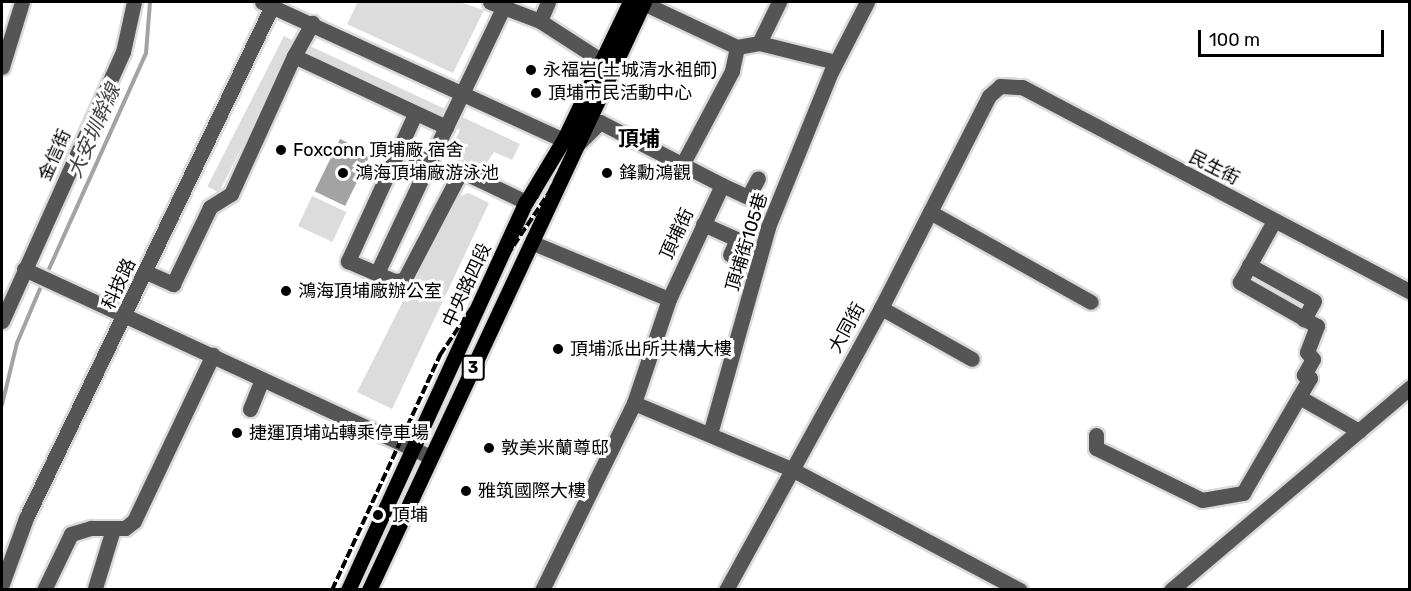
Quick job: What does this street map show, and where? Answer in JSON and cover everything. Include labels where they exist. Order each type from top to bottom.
[{"type":"main road","name":"中央路四段","points":[[369,590],[533,243],[602,61],[640,2]]},
{"type":"main road","name":"中央路四段","points":[[348,590],[526,202],[570,143],[640,2]]},
{"type":"street","points":[[2,67],[22,2]]},
{"type":"street","name":"金信街","points":[[2,321],[123,52],[134,2]]},
{"type":"street","points":[[540,21],[548,2]]},
{"type":"street","points":[[640,2],[737,47],[759,43],[836,62]]},
{"type":"street","points":[[759,43],[779,2]]},
{"type":"street","name":"頂埔街105巷","points":[[711,434],[768,227],[836,62],[867,2]]},
{"type":"street","points":[[270,3],[570,143],[600,122],[748,197],[758,178]]},
{"type":"street","name":"科技路","points":[[2,584],[5,562],[127,314],[270,3]]},
{"type":"street","points":[[377,273],[446,128],[500,3],[540,21],[602,61]]},
{"type":"street","points":[[146,272],[173,284],[210,207],[231,194],[294,56],[312,23]]},
{"type":"street","points":[[683,163],[732,71],[737,47]]},
{"type":"street","points":[[294,56],[446,128]]},
{"type":"street","name":"大同街","points":[[726,590],[881,308],[989,96],[1000,86]]},
{"type":"street","name":"民生街","points":[[1000,86],[1022,87],[1410,292]]},
{"type":"street","points":[[415,114],[348,261],[394,281],[411,274],[461,171],[526,202]]},
{"type":"street","points":[[399,148],[430,162]]},
{"type":"street","name":"頂埔街","points":[[542,590],[634,403],[669,298],[722,185]]},
{"type":"street","points":[[930,212],[1091,302]]},
{"type":"street","points":[[1096,435],[1096,448],[1202,500],[1243,493],[1310,378],[1304,375],[1313,359],[1307,352],[1317,326],[1240,282],[1274,221]]},
{"type":"street","points":[[703,224],[737,239],[730,255]]},
{"type":"street","points":[[533,243],[669,298]]},
{"type":"street","points":[[24,269],[127,314],[430,457]]},
{"type":"street","points":[[881,308],[972,359]]},
{"type":"street","points":[[44,590],[71,534],[113,529],[134,522],[140,498],[213,355]]},
{"type":"street","points":[[250,408],[262,378]]},
{"type":"street","points":[[1172,590],[1410,387]]},
{"type":"street","points":[[1299,397],[1359,431]]},
{"type":"street","points":[[634,403],[791,469],[1020,590]]},
{"type":"street","points":[[95,588],[113,529]]},
{"type":"street","points":[[552,570],[558,590]]},
{"type":"shaded area","points":[[358,2],[459,2],[484,10],[453,73],[347,24]]},
{"type":"shaded area","points":[[284,36],[296,42],[219,192],[207,187]]},
{"type":"shaded area","points":[[310,46],[520,144],[512,160],[494,152],[481,172],[447,156],[460,130],[304,59]]},
{"type":"shaded area","name":"鴻海頂埔廠游泳池","points":[[340,139],[371,154],[345,206],[315,191]]},
{"type":"shaded area","points":[[469,193],[489,203],[392,409],[357,392],[456,197]]},
{"type":"shaded area","points":[[312,196],[346,212],[332,242],[298,226]]},
{"type":"waterway","name":"大安圳幹線","points":[[49,269],[146,53],[150,2]]},
{"type":"waterway","name":"大安圳幹線","points":[[2,405],[17,343],[42,284]]},
{"type":"railway","points":[[536,198],[632,2]]},
{"type":"railway","points":[[332,590],[440,355],[549,193],[642,2]]},
{"type":"place","name":"永福岩(土城清水祖師)","points":[[531,70]]},
{"type":"place","name":"頂埔市民活動中心","points":[[536,93]]},
{"type":"place","name":"Foxconn 頂埔廠 宿舍","points":[[281,150]]},
{"type":"place","name":"鴻海頂埔廠游泳池","points":[[343,173]]},
{"type":"place","name":"鋒勳鴻觀","points":[[607,173]]},
{"type":"place","name":"鴻海頂埔廠辦公室","points":[[286,291]]},
{"type":"place","name":"頂埔派出所共構大樓","points":[[558,349]]},
{"type":"place","name":"捷運頂埔站轉乘停車場","points":[[237,433]]},
{"type":"place","name":"敦美米蘭尊邸","points":[[489,448]]},
{"type":"place","name":"雅筑國際大樓","points":[[466,491]]},
{"type":"place","name":"頂埔","points":[[378,515]]},
{"type":"district","name":"頂埔","points":[[639,139]]}]
